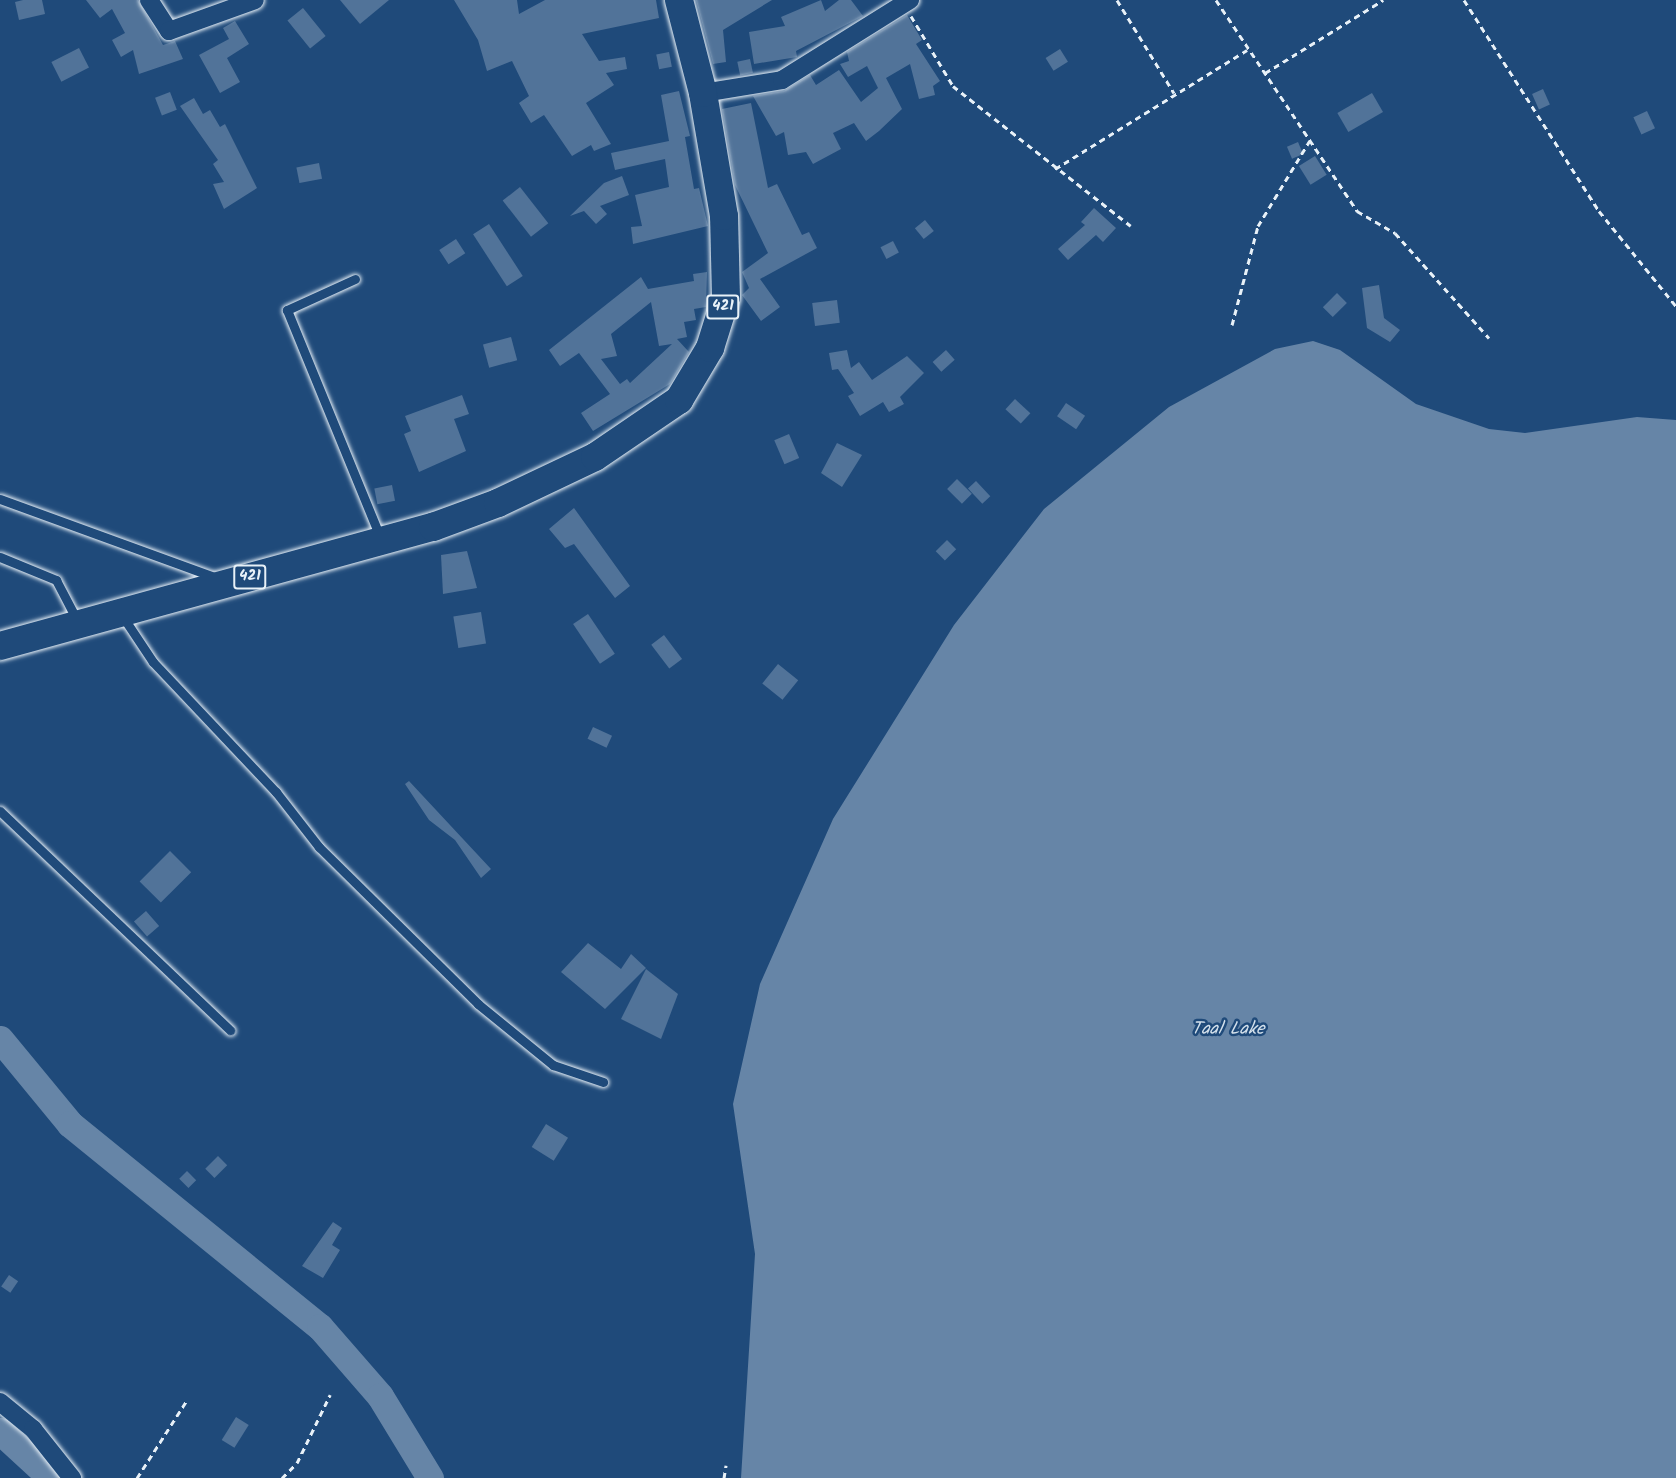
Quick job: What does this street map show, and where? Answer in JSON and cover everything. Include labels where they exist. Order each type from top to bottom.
[{"type":"main road","name":"421","points":[[0,646],[382,541],[498,503],[585,462],[679,400],[697,376],[726,297],[724,216],[703,93],[679,0]]},
{"type":"street","points":[[149,0],[169,31],[255,0]]},
{"type":"street","points":[[703,93],[782,80],[907,2]]},
{"type":"street","points":[[0,1402],[33,1429],[72,1478]]},
{"type":"lane","points":[[355,279],[287,310],[382,541]]},
{"type":"lane","points":[[0,499],[231,582]]},
{"type":"lane","points":[[0,557],[56,580],[80,624]]},
{"type":"lane","points":[[120,613],[195,711],[276,792],[320,847],[478,1004],[554,1065],[603,1082]]},
{"type":"lane","points":[[0,811],[230,1030]]},
{"type":"path","points":[[1117,0],[1175,94]]},
{"type":"path","points":[[1216,0],[1357,211],[1395,233],[1489,338]]},
{"type":"path","points":[[1265,73],[1383,0]]},
{"type":"path","points":[[1464,0],[1599,211],[1676,306]]},
{"type":"path","points":[[907,2],[953,86],[1055,169],[1131,226]]},
{"type":"path","points":[[1055,169],[1248,50]]},
{"type":"path","points":[[1232,325],[1258,226],[1310,140]]},
{"type":"path","points":[[282,1478],[297,1464],[330,1395]]},
{"type":"path","points":[[137,1478],[187,1400]]},
{"type":"path","points":[[724,1478],[726,1465]]},
{"type":"water","name":"Taal Lake","points":[[1313,341],[1340,350],[1416,404],[1489,429],[1525,433],[1637,417],[1676,420],[1676,1478],[741,1478],[755,1254],[733,1104],[760,984],[833,819],[954,625],[1044,509],[1169,407],[1275,349]]},
{"type":"building","points":[[42,0],[45,14],[19,20],[15,2]]},
{"type":"building","points":[[86,0],[138,0],[163,45],[175,41],[183,59],[139,74],[133,50],[121,57],[112,40],[125,33],[112,9],[100,18]]},
{"type":"building","points":[[340,0],[389,0],[360,24]]},
{"type":"building","points":[[454,0],[517,0],[519,14],[545,0],[656,0],[659,18],[582,34],[599,61],[625,57],[627,69],[606,73],[614,85],[586,103],[611,144],[594,151],[591,145],[572,156],[544,115],[531,123],[519,103],[529,96],[512,61],[487,71],[478,40]]},
{"type":"building","points":[[696,0],[772,0],[723,30],[726,62],[713,64]]},
{"type":"building","points":[[821,0],[825,11],[839,0],[851,0],[863,16],[796,51],[797,57],[754,64],[749,32],[785,26],[781,17]]},
{"type":"building","points":[[303,8],[326,36],[310,49],[287,21]]},
{"type":"building","points":[[907,15],[922,40],[916,44],[940,81],[933,86],[935,95],[919,99],[910,64],[886,78],[902,109],[866,141],[854,123],[833,133],[841,149],[813,164],[806,152],[788,155],[784,132],[776,136],[753,96],[784,91],[810,75],[816,85],[839,70],[861,102],[878,88],[867,66],[848,77],[840,64],[849,61],[847,52]]},
{"type":"building","points":[[235,21],[249,44],[227,58],[240,82],[220,93],[199,55],[229,39],[223,28]]},
{"type":"building","points":[[79,48],[89,68],[61,82],[51,62]]},
{"type":"building","points":[[1060,49],[1068,62],[1054,71],[1046,58]]},
{"type":"building","points":[[669,52],[672,67],[659,69],[656,54]]},
{"type":"building","points":[[750,59],[753,73],[740,75],[737,62]]},
{"type":"building","points":[[1543,89],[1550,105],[1539,109],[1532,94]]},
{"type":"building","points":[[679,91],[690,136],[685,137],[694,189],[699,188],[708,226],[633,244],[631,227],[642,226],[635,195],[669,187],[665,159],[615,170],[611,153],[669,141],[661,95]]},
{"type":"building","points":[[170,92],[177,110],[162,115],[155,98]]},
{"type":"building","points":[[1372,93],[1383,112],[1348,132],[1337,113]]},
{"type":"building","points":[[194,98],[203,114],[210,110],[220,127],[225,124],[257,188],[224,209],[213,184],[224,182],[213,164],[218,160],[180,106]]},
{"type":"building","points":[[751,103],[768,188],[777,184],[802,235],[809,232],[817,248],[760,279],[780,307],[761,321],[742,295],[749,288],[742,272],[768,253],[735,185],[722,109]]},
{"type":"building","points":[[1647,111],[1655,128],[1641,135],[1633,117]]},
{"type":"building","points":[[1298,142],[1303,154],[1292,159],[1287,147]]},
{"type":"building","points":[[1315,156],[1327,175],[1311,185],[1299,166]]},
{"type":"building","points":[[319,163],[322,179],[299,183],[296,167]]},
{"type":"building","points":[[622,176],[629,195],[600,206],[607,214],[596,224],[584,211],[570,216],[604,183]]},
{"type":"building","points":[[520,187],[548,223],[531,237],[503,201]]},
{"type":"building","points":[[1094,208],[1116,228],[1103,242],[1096,235],[1068,260],[1058,249],[1085,225],[1081,222]]},
{"type":"building","points":[[925,220],[934,231],[924,239],[915,228]]},
{"type":"building","points":[[489,224],[523,276],[507,286],[473,234]]},
{"type":"building","points":[[456,239],[465,253],[448,264],[439,250]]},
{"type":"building","points":[[893,241],[899,253],[886,259],[881,247]]},
{"type":"building","points":[[707,272],[706,307],[694,309],[696,320],[684,322],[687,337],[677,339],[689,352],[670,384],[593,431],[581,413],[610,394],[579,353],[560,366],[549,350],[641,277],[648,289],[694,281],[693,274]],"holes":[[[651,302],[659,346],[672,344],[630,383],[627,379],[620,384],[601,359],[617,356],[611,334]]]},
{"type":"building","points":[[1379,285],[1384,318],[1400,330],[1390,342],[1367,328],[1362,288]]},
{"type":"building","points":[[1337,293],[1347,303],[1333,317],[1323,307]]},
{"type":"building","points":[[837,300],[840,323],[815,326],[812,303]]},
{"type":"building","points":[[511,337],[517,360],[489,368],[483,345]]},
{"type":"building","points":[[847,350],[851,368],[859,362],[872,380],[907,356],[924,373],[900,397],[904,404],[889,412],[883,402],[860,416],[848,396],[854,393],[838,369],[832,370],[829,353]]},
{"type":"building","points":[[946,350],[955,360],[941,372],[933,362]]},
{"type":"building","points":[[462,395],[469,414],[454,419],[466,451],[419,472],[404,434],[411,431],[405,416]]},
{"type":"building","points":[[1015,399],[1030,413],[1021,424],[1005,409]]},
{"type":"building","points":[[1066,403],[1085,416],[1076,429],[1057,416]]},
{"type":"building","points":[[789,434],[799,458],[784,464],[774,440]]},
{"type":"building","points":[[837,443],[862,455],[842,487],[821,473]]},
{"type":"building","points":[[957,479],[972,494],[962,504],[947,489]]},
{"type":"building","points":[[976,481],[990,496],[982,504],[968,489]]},
{"type":"building","points":[[392,485],[395,501],[377,504],[374,488]]},
{"type":"building","points":[[574,508],[630,586],[615,598],[574,544],[565,548],[549,529]]},
{"type":"building","points":[[947,540],[956,549],[945,561],[936,551]]},
{"type":"building","points":[[467,551],[477,588],[443,594],[441,555]]},
{"type":"building","points":[[481,612],[486,644],[458,648],[453,616]]},
{"type":"building","points":[[588,614],[615,654],[600,664],[573,624]]},
{"type":"building","points":[[664,635],[682,659],[669,669],[651,645]]},
{"type":"building","points":[[778,664],[798,680],[782,700],[762,683]]},
{"type":"building","points":[[593,727],[612,736],[607,748],[588,739]]},
{"type":"building","points":[[409,781],[491,869],[481,878],[455,840],[429,820],[405,784]]},
{"type":"building","points":[[170,851],[191,872],[161,903],[140,881]]},
{"type":"building","points":[[146,911],[159,926],[147,937],[134,921]]},
{"type":"building","points":[[588,943],[621,969],[631,954],[646,968],[605,1009],[561,972]]},
{"type":"building","points":[[646,969],[678,994],[661,1039],[621,1019]]},
{"type":"building","points":[[546,1124],[568,1138],[554,1161],[532,1147]]},
{"type":"building","points":[[218,1156],[227,1165],[214,1178],[205,1169]]},
{"type":"building","points":[[187,1171],[196,1180],[188,1188],[179,1179]]},
{"type":"building","points":[[333,1222],[342,1228],[332,1245],[340,1250],[323,1278],[302,1266]]},
{"type":"building","points":[[9,1275],[18,1281],[10,1293],[1,1287]]},
{"type":"building","points":[[236,1417],[249,1425],[234,1448],[222,1440]]},
{"type":"waterway","points":[[0,1039],[70,1124],[320,1327],[380,1396],[430,1478]]},
{"type":"waterway","points":[[0,1431],[51,1478]]}]
